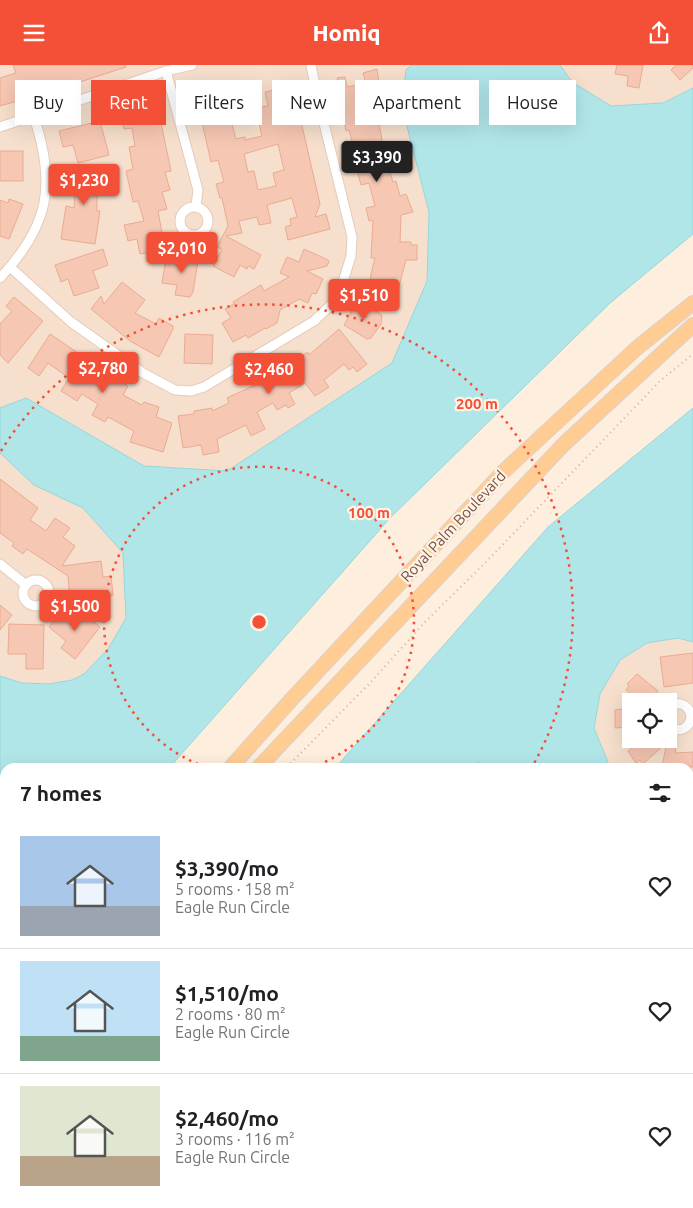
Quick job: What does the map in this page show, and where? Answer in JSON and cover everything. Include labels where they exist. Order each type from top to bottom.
[{"type":"main road","name":"Royal Palm Boulevard","points":[[235,763],[504,471],[638,347],[693,303]]},
{"type":"main road","name":"Royal Palm Boulevard","points":[[263,763],[564,444],[693,325]]},
{"type":"street","points":[[81,101],[166,71],[192,65]]},
{"type":"street","points":[[10,267],[71,322],[143,373],[175,390],[191,391],[204,387],[314,321],[332,304],[342,285],[350,256],[352,237],[311,65]]},
{"type":"street","points":[[166,71],[198,190],[196,206]]},
{"type":"street","points":[[0,127],[15,123]]},
{"type":"street","points":[[0,278],[24,249],[37,227],[44,203],[47,177],[44,153],[36,125]]},
{"type":"street","points":[[0,564],[26,585]]},
{"type":"street","points":[[677,703],[687,707],[692,716],[688,726],[684,729],[677,730]]},
{"type":"path","points":[[291,763],[370,683],[426,621],[484,564],[660,381],[693,354]]},
{"type":"shaded area","points":[[0,65],[693,65],[693,234],[610,303],[390,518],[338,578],[72,680],[49,684],[0,680]]},
{"type":"shaded area","points":[[678,638],[693,642],[693,763],[608,763],[594,729],[600,694],[620,660],[647,643]]},
{"type":"water","points":[[411,65],[560,65],[571,80],[489,80],[489,125],[576,125],[576,84],[611,106],[663,103],[693,88],[693,234],[610,303],[390,518],[174,763],[0,763],[0,676],[22,683],[49,684],[72,680],[84,674],[108,649],[126,618],[123,553],[83,508],[34,485],[0,453],[0,408],[26,398],[144,466],[227,471],[392,363],[427,281],[429,212],[407,125],[479,125],[479,80],[405,80],[406,70]]},
{"type":"water","points":[[693,408],[693,642],[678,638],[647,643],[620,660],[600,694],[594,728],[608,763],[340,763],[548,527]]},
{"type":"building","points":[[13,65],[126,65],[126,67],[81,81],[15,80],[15,102],[0,106],[0,78],[16,73]]},
{"type":"building","points":[[617,65],[643,65],[639,88],[627,86],[628,76],[615,74]]},
{"type":"building","points":[[676,65],[693,65],[693,68],[680,80],[671,70]]},
{"type":"building","points":[[377,69],[379,80],[365,80],[363,73]]},
{"type":"building","points":[[345,77],[347,87],[355,85],[355,125],[379,125],[382,139],[380,145],[385,148],[381,156],[384,167],[389,169],[393,182],[396,181],[400,196],[406,194],[413,212],[401,215],[400,242],[411,242],[411,245],[417,245],[417,260],[406,260],[396,297],[392,296],[390,302],[373,297],[375,290],[371,289],[371,274],[375,258],[371,258],[373,220],[369,221],[366,208],[375,206],[369,183],[361,185],[355,163],[357,162],[355,152],[349,130],[346,131],[345,125],[345,80],[337,80],[337,78]]},
{"type":"building","points":[[272,91],[272,125],[302,125],[320,204],[315,217],[326,214],[330,229],[288,240],[285,227],[291,225],[290,219],[297,217],[292,198],[267,205],[271,223],[259,225],[257,217],[239,221],[242,233],[226,236],[261,255],[254,269],[248,266],[247,269],[240,265],[234,277],[213,266],[222,249],[217,247],[228,226],[222,198],[220,198],[216,184],[224,182],[218,160],[211,162],[203,125],[232,125],[236,139],[245,137],[245,140],[262,136],[259,125],[262,125],[262,107],[268,106],[265,92]],"holes":[[[278,144],[284,170],[273,173],[276,186],[258,190],[254,171],[248,172],[244,154]]]},
{"type":"building","points":[[91,123],[91,125],[101,125],[109,155],[78,163],[73,145],[63,147],[59,131]]},
{"type":"building","points":[[123,125],[161,125],[171,171],[165,172],[170,190],[162,192],[167,209],[158,211],[165,249],[140,254],[137,239],[128,241],[124,225],[144,221],[138,201],[133,202],[126,171],[133,169],[129,147],[135,146],[132,128],[124,129]]},
{"type":"building","points":[[0,151],[23,151],[23,181],[0,181]]},
{"type":"building","points":[[67,170],[105,171],[105,192],[97,192],[97,211],[100,211],[95,244],[61,239],[66,206],[74,208],[75,185],[67,185]]},
{"type":"building","points":[[9,199],[23,204],[9,239],[0,236],[0,200],[8,203]]},
{"type":"building","points":[[103,249],[108,265],[93,271],[99,288],[74,296],[68,279],[61,282],[55,265]]},
{"type":"building","points":[[304,249],[329,261],[327,266],[307,271],[323,279],[316,294],[312,293],[308,303],[299,299],[280,310],[277,323],[248,338],[246,335],[233,342],[222,323],[231,318],[225,309],[261,285],[264,291],[289,277],[280,273],[287,257],[299,262]]},
{"type":"building","points":[[183,253],[199,255],[193,292],[190,297],[175,295],[177,285],[162,283],[166,258],[182,260]]},
{"type":"building","points":[[122,282],[145,300],[135,313],[156,324],[159,318],[173,326],[159,357],[130,341],[91,309],[101,296],[104,304]]},
{"type":"building","points":[[14,297],[43,321],[8,363],[0,355],[0,324],[12,311],[6,306]]},
{"type":"building","points":[[358,305],[363,308],[366,305],[382,315],[381,324],[371,338],[367,339],[344,325],[353,309],[355,310]]},
{"type":"building","points":[[339,329],[367,364],[357,372],[353,367],[349,370],[344,364],[324,380],[329,387],[315,396],[305,383],[289,393],[295,404],[288,408],[286,405],[277,410],[273,403],[257,412],[265,429],[251,436],[246,425],[217,439],[219,452],[203,455],[201,445],[183,448],[178,416],[194,414],[194,411],[212,408],[212,411],[229,403],[227,398],[255,385],[308,352],[309,355]]},
{"type":"building","points":[[50,334],[78,353],[77,355],[128,386],[123,395],[142,405],[144,402],[159,407],[156,417],[172,423],[163,452],[130,442],[134,431],[108,417],[105,422],[92,415],[98,404],[82,394],[77,401],[61,391],[69,378],[48,363],[39,376],[28,368]]},
{"type":"building","points":[[185,334],[213,335],[212,364],[184,363]]},
{"type":"building","points":[[0,479],[38,508],[30,520],[46,531],[55,518],[70,528],[63,537],[75,546],[62,566],[101,561],[103,577],[111,576],[113,595],[70,600],[68,576],[27,549],[23,554],[12,546],[14,543],[0,533]]},
{"type":"building","points":[[0,605],[12,615],[0,630]]},
{"type":"building","points":[[76,608],[100,627],[75,659],[61,648],[66,641],[49,627],[60,614],[73,624],[72,614]]},
{"type":"building","points":[[9,624],[44,625],[43,669],[26,669],[26,654],[8,654]]},
{"type":"building","points":[[693,653],[693,683],[664,687],[660,657]]},
{"type":"building","points":[[637,674],[658,691],[657,693],[630,693],[626,690],[629,686],[627,684]]},
{"type":"building","points":[[622,709],[622,728],[615,728],[615,710]]},
{"type":"building","points":[[632,748],[661,748],[644,763],[640,760],[636,763],[628,751]]},
{"type":"building","points":[[666,748],[676,748],[675,753],[693,752],[693,763],[663,763]]}]
